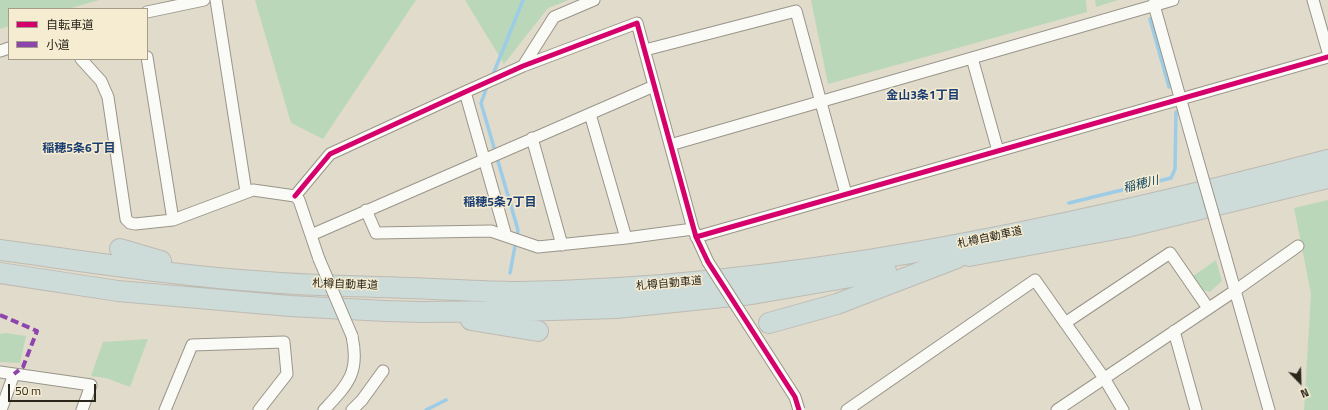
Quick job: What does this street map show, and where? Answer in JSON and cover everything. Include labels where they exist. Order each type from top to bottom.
[{"type":"highway","name":"札樽自動車道","points":[[0,250],[190,275],[270,282],[515,292],[613,288],[746,277],[912,254],[1125,210],[1328,160]]},
{"type":"highway","name":"札樽自動車道","points":[[0,273],[118,291],[290,306],[422,312],[616,308],[744,295],[1127,227],[1328,178]]},
{"type":"highway","points":[[120,249],[218,278]]},
{"type":"highway","points":[[770,323],[837,304],[957,258]]},
{"type":"highway","points":[[422,312],[538,332]]},
{"type":"street","points":[[148,12],[204,0]]},
{"type":"street","points":[[216,0],[246,192]]},
{"type":"street","points":[[523,66],[554,17],[594,0]]},
{"type":"street","points":[[670,145],[972,58],[1155,3],[1173,0]]},
{"type":"street","points":[[1313,0],[1328,52]]},
{"type":"street","points":[[1155,3],[1196,154],[1269,410]]},
{"type":"street","points":[[645,50],[796,10],[846,194]]},
{"type":"street","points":[[295,196],[330,154],[523,66],[637,23],[694,233],[708,262],[795,397],[799,410]]},
{"type":"street","points":[[366,210],[376,233],[491,231],[538,247],[694,233],[846,194],[1328,56]]},
{"type":"street","points":[[972,58],[998,151]]},
{"type":"street","points":[[82,60],[100,81],[108,97],[126,219],[130,222],[135,224],[172,220],[253,190],[295,196],[299,200],[319,259],[352,336],[355,356],[354,367],[350,379],[324,410]]},
{"type":"street","points":[[147,60],[172,220]]},
{"type":"street","points":[[311,235],[654,86]]},
{"type":"street","points":[[465,92],[486,158],[507,236]]},
{"type":"street","points":[[590,114],[626,238]]},
{"type":"street","points":[[532,138],[562,244]]},
{"type":"street","points":[[1057,410],[1236,290],[1298,246]]},
{"type":"street","points":[[1065,323],[1170,253],[1208,308]]},
{"type":"street","points":[[846,410],[1035,280],[1104,378],[1123,410]]},
{"type":"street","points":[[1174,331],[1196,410]]},
{"type":"street","points":[[166,410],[192,345],[284,342],[287,374],[259,410]]},
{"type":"street","points":[[352,410],[362,400],[383,371]]},
{"type":"street","points":[[0,372],[91,385],[82,410]]},
{"type":"street","points":[[1,410],[14,374]]},
{"type":"green space","points":[[0,0],[99,0],[71,8],[8,8],[8,26],[0,29]]},
{"type":"green space","points":[[255,0],[416,0],[323,139],[291,123]]},
{"type":"green space","points":[[465,0],[569,0],[548,8],[504,64]]},
{"type":"green space","points":[[811,0],[1086,0],[1087,12],[828,84]]},
{"type":"green space","points":[[1095,0],[1118,0],[1096,7]]},
{"type":"green space","points":[[1328,200],[1328,410],[1304,410],[1311,294],[1294,208]]},
{"type":"green space","points":[[1216,260],[1222,281],[1210,292],[1203,290],[1193,276]]},
{"type":"green space","points":[[6,333],[26,336],[20,363],[0,362],[0,334]]},
{"type":"green space","points":[[148,339],[130,387],[106,378],[91,376],[103,342]]},
{"type":"waterway","points":[[492,77],[523,0]]},
{"type":"waterway","name":"稲穂川","points":[[1150,19],[1169,87]]},
{"type":"waterway","points":[[488,84],[481,103],[518,230],[510,273]]},
{"type":"waterway","name":"稲穂川","points":[[1069,203],[1171,178],[1175,169],[1176,112]]},
{"type":"waterway","points":[[426,410],[446,400]]},
{"type":"marked path","points":[[0,315],[37,331],[23,367],[14,374]]},
{"type":"cycle path","points":[[295,196],[330,154],[523,66],[637,23],[696,237],[708,262],[795,397],[799,410]]},
{"type":"cycle path","points":[[696,237],[1328,57]]},
{"type":"district","name":"金山3条1丁目","points":[[923,96]]},
{"type":"district","name":"稲穂5条6丁目","points":[[79,149]]},
{"type":"district","name":"稲穂5条7丁目","points":[[500,203]]}]
